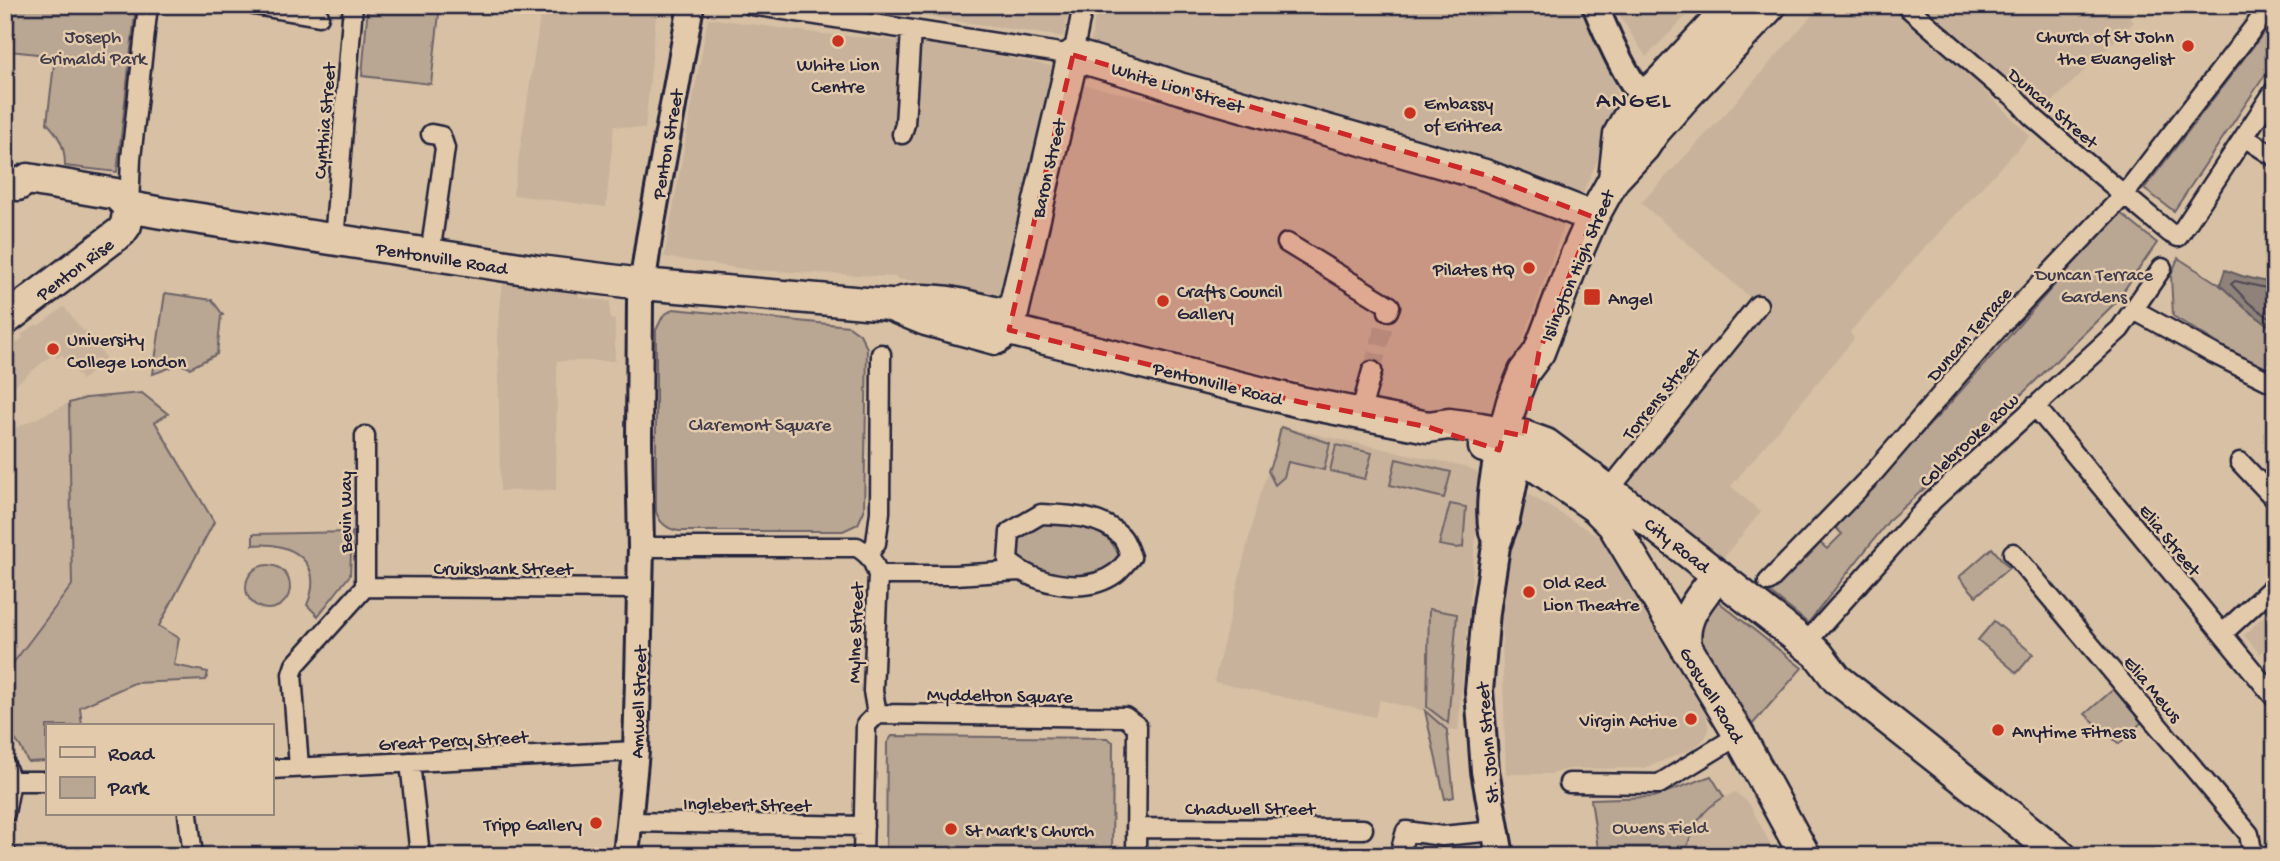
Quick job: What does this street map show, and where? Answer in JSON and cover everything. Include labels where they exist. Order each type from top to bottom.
[{"type":"highway","points":[[1614,179],[1619,134],[1642,98],[1732,5]]},
{"type":"highway","points":[[1614,179],[1644,147],[1665,118],[1770,5]]},
{"type":"highway","name":"White Lion Street","points":[[1073,55],[1179,88],[1485,174],[1593,217]]},
{"type":"highway","name":"Baron Street","points":[[1009,330],[1073,55]]},
{"type":"highway","name":"Islington High Street","points":[[1511,443],[1524,372],[1539,352],[1593,217],[1614,179]]},
{"type":"highway","name":"Pentonville Road","points":[[12,184],[26,197],[115,212],[129,207],[334,241],[642,284],[889,305],[915,299],[979,309],[1002,314],[1009,330],[1246,389],[1428,427],[1449,424],[1511,443]]},
{"type":"highway","name":"Penton Rise","points":[[5,320],[121,232],[126,225],[129,207]]},
{"type":"highway","name":"City Road","points":[[1511,443],[1546,444],[1602,499],[1711,582],[1800,665],[1837,679]]},
{"type":"highway","name":"City Road","points":[[1602,499],[1619,534],[1643,542],[1711,582],[1805,644],[1818,654],[1837,679],[2061,856]]},
{"type":"highway","name":"Goswell Road","points":[[1619,534],[1738,735],[1805,856]]},
{"type":"highway","points":[[1687,650],[1686,624],[1711,582]]},
{"type":"main road","name":"St. John Street","points":[[1498,843],[1485,771],[1479,691],[1486,612],[1496,546],[1506,519],[1511,443]]},
{"type":"street","points":[[129,207],[131,158],[148,5]]},
{"type":"street","points":[[254,5],[319,16]]},
{"type":"street","name":"Cynthia Street","points":[[334,241],[353,5]]},
{"type":"street","name":"Penton Street","points":[[642,284],[691,5]]},
{"type":"street","name":"White Lion Street","points":[[751,5],[832,12],[911,31],[1073,55]]},
{"type":"street","name":"Baron Street","points":[[1073,55],[1083,5]]},
{"type":"street","points":[[1595,5],[1606,33],[1642,98],[1665,118]]},
{"type":"street","name":"Duncan Terrace","points":[[1768,582],[1870,477],[2001,326],[2124,195],[2271,5]]},
{"type":"street","name":"Duncan Street","points":[[1909,9],[2002,89],[2008,91],[2026,111],[2124,195],[2178,237],[2244,137]]},
{"type":"street","points":[[902,134],[905,124],[911,31]]},
{"type":"street","points":[[2275,90],[2244,137],[2275,157]]},
{"type":"street","points":[[430,255],[445,148],[440,136],[431,134]]},
{"type":"street","points":[[1287,243],[1390,306],[1388,311]]},
{"type":"street","name":"Colebrooke Row","points":[[1805,644],[1933,500],[2120,329],[2162,268]]},
{"type":"street","points":[[642,284],[639,441],[641,547],[857,547],[869,554],[876,543],[880,512],[881,354]]},
{"type":"street","name":"Torrens Street","points":[[1602,499],[1758,305]]},
{"type":"street","points":[[2134,310],[2275,384]]},
{"type":"street","points":[[1360,414],[1372,371]]},
{"type":"street","name":"Elia Street","points":[[2035,405],[2275,698]]},
{"type":"street","name":"Bevin Way","points":[[365,436],[365,587]]},
{"type":"street","points":[[2240,462],[2275,499]]},
{"type":"street","points":[[877,575],[955,575],[1020,571],[1040,580],[1064,585],[1089,584],[1115,574],[1131,556],[1122,537],[1102,523],[1070,515],[1041,514],[1010,532],[1008,561],[1020,571]]},
{"type":"street","name":"Amwell Street","points":[[626,856],[636,751],[641,547]]},
{"type":"street","name":"Elia Mews","points":[[2013,553],[2249,834],[2253,856]]},
{"type":"street","name":"Mylne Street","points":[[869,554],[877,575],[873,691],[877,714]]},
{"type":"street","points":[[2223,633],[2275,585]]},
{"type":"street","points":[[299,767],[292,674],[295,665],[365,587]]},
{"type":"street","name":"Cruikshank Street","points":[[365,587],[640,589]]},
{"type":"street","points":[[863,856],[866,724],[877,714]]},
{"type":"street","name":"Myddelton Square","points":[[877,714],[1125,716],[1137,726],[1136,856]]},
{"type":"street","points":[[1569,783],[1659,784],[1738,735]]},
{"type":"street","name":"Great Percy Street","points":[[273,769],[636,751]]},
{"type":"street","points":[[410,762],[420,856]]},
{"type":"street","points":[[5,813],[9,803],[8,773],[46,781]]},
{"type":"street","points":[[188,816],[193,856]]},
{"type":"street","name":"Inglebert Street","points":[[630,822],[864,826]]},
{"type":"street","name":"Chadwell Street","points":[[1136,828],[1363,829]]},
{"type":"street","points":[[1399,856],[1406,831],[1498,843]]},
{"type":"highlighted area","points":[[1073,55],[1485,175],[1593,217],[1539,352],[1524,436],[1504,432],[1499,450],[1428,427],[1300,402],[1009,330]]},
{"type":"shaded area","points":[[563,5],[657,6],[645,129],[614,126],[606,207],[513,195],[541,11],[561,14]]},
{"type":"shaded area","points":[[849,5],[1069,5],[1064,37]]},
{"type":"shaded area","points":[[1097,5],[1578,5],[1615,83],[1619,110],[1579,202],[1453,151],[1090,46]]},
{"type":"shaded area","points":[[1613,5],[1697,5],[1646,57]]},
{"type":"shaded area","points":[[1821,5],[1899,5],[2030,136],[1915,258],[1850,332],[1854,339],[1731,486],[1761,512],[1723,558],[1625,483],[1761,307],[1641,203],[1726,113]]},
{"type":"shaded area","points":[[1914,5],[2139,5],[2129,18],[2134,22],[2044,110],[1931,14]]},
{"type":"shaded area","points":[[708,18],[823,34],[929,43],[1057,67],[1031,169],[1004,295],[896,277],[752,270],[664,257]]},
{"type":"shaded area","points":[[1080,84],[1180,106],[1360,157],[1497,197],[1565,222],[1498,410],[1481,426],[1026,316]]},
{"type":"shaded area","points":[[503,283],[579,293],[579,297],[610,301],[610,319],[615,320],[615,361],[557,361],[556,490],[500,491],[497,334]]},
{"type":"shaded area","name":"University College London","points":[[64,307],[107,360],[82,380],[62,355],[57,358],[53,354],[5,393],[5,352],[23,338],[21,335]]},
{"type":"shaded area","points":[[69,403],[72,585],[5,674],[5,433]]},
{"type":"shaded area","points":[[1281,427],[1464,466],[1476,471],[1481,477],[1458,731],[1447,730],[1425,711],[1380,700],[1375,717],[1214,682],[1259,496],[1275,453]]},
{"type":"shaded area","points":[[1515,493],[1528,494],[1616,547],[1706,715],[1709,730],[1695,748],[1645,768],[1569,769],[1551,774],[1506,774],[1501,603]]},
{"type":"shaded area","points":[[2269,611],[2275,617],[2275,642],[2260,654],[2244,635]]},
{"type":"shaded area","points":[[1735,792],[1749,803],[1776,856],[1683,856],[1697,821],[1706,808]]},
{"type":"green space","name":"Joseph Grimaldi Park","points":[[5,5],[136,5],[117,172],[65,166],[61,143],[47,123],[55,56],[10,51],[5,85]]},
{"type":"green space","points":[[368,5],[440,5],[431,84],[362,76]]},
{"type":"green space","points":[[2275,18],[2275,60],[2174,211],[2144,189]]},
{"type":"green space","name":"Duncan Terrace Gardens","points":[[2119,212],[2157,243],[2115,303],[1934,480],[1891,518],[1808,623],[1769,592],[1818,541],[1827,549],[1842,534],[1833,525],[1943,411]]},
{"type":"green space","points":[[2178,258],[2220,285],[2275,330],[2275,378],[2173,316],[2171,275]]},
{"type":"green space","points":[[165,293],[212,300],[223,315],[217,354],[190,368],[180,364],[153,374]]},
{"type":"green space","name":"Claremont Square","points":[[673,309],[849,326],[860,334],[867,348],[864,511],[858,524],[843,531],[679,531],[661,522],[656,511],[656,330],[663,316]]},
{"type":"green space","points":[[142,393],[168,414],[155,422],[214,522],[159,626],[179,638],[174,665],[208,672],[206,680],[134,683],[80,707],[82,724],[46,724],[46,761],[28,762],[20,746],[5,727],[5,674],[72,585],[69,403],[86,398]]},
{"type":"green space","points":[[1281,427],[1330,443],[1324,470],[1288,462],[1284,477],[1275,485],[1268,471]]},
{"type":"green space","points":[[1336,445],[1372,453],[1365,479],[1330,471]]},
{"type":"green space","points":[[1396,459],[1451,472],[1444,498],[1390,485]]},
{"type":"green space","points":[[1450,504],[1466,507],[1463,547],[1439,545]]},
{"type":"green space","points":[[1043,522],[1077,524],[1097,530],[1106,536],[1119,556],[1110,570],[1087,579],[1036,573],[1019,558],[1016,543],[1023,531]]},
{"type":"green space","points":[[352,532],[350,575],[318,616],[307,605],[312,577],[302,558],[281,547],[253,545],[253,534]]},
{"type":"green space","points":[[1992,548],[2009,568],[1976,596],[1959,577]]},
{"type":"green space","points":[[268,565],[284,571],[290,587],[284,603],[268,609],[252,603],[246,587],[252,571]]},
{"type":"green space","points":[[1710,595],[1802,668],[1751,726],[1699,640],[1698,620]]},
{"type":"green space","points":[[1429,609],[1457,614],[1448,723],[1427,707]]},
{"type":"green space","points":[[1994,621],[2033,654],[2017,673],[1978,640]]},
{"type":"green space","points":[[2115,688],[2143,721],[2119,744],[2085,714]]},
{"type":"green space","points":[[1425,711],[1447,730],[1454,797],[1445,799]]},
{"type":"green space","points":[[892,736],[1107,738],[1113,742],[1112,856],[886,856],[887,743]]},
{"type":"green space","name":"Owens Field","points":[[1711,776],[1724,797],[1702,815],[1683,856],[1599,856],[1591,799],[1653,797]]},
{"type":"water","points":[[2225,270],[2275,284],[2275,330],[2220,285]]},
{"type":"tunnel","points":[[1372,371],[1388,311]]},
{"type":"place","name":"White Lion Centre","points":[[838,41]]},
{"type":"place","name":"Church of St John the Evangelist","points":[[2188,46]]},
{"type":"place","name":"Embassy of Eritrea","points":[[1410,113]]},
{"type":"place","name":"Pilates HQ","points":[[1529,268]]},
{"type":"place","name":"Angel","points":[[1592,297]]},
{"type":"place","name":"Crafts Council Gallery","points":[[1163,301]]},
{"type":"place","name":"University College London","points":[[53,349]]},
{"type":"place","name":"Old Red Lion Theatre","points":[[1529,592]]},
{"type":"place","name":"Virgin Active","points":[[1691,719]]},
{"type":"place","name":"Anytime Fitness","points":[[1998,730]]},
{"type":"place","name":"Tripp Gallery","points":[[596,823]]},
{"type":"place","name":"St Mark's Church","points":[[951,829]]},
{"type":"district","name":"ANGEL","points":[[1634,99]]}]
